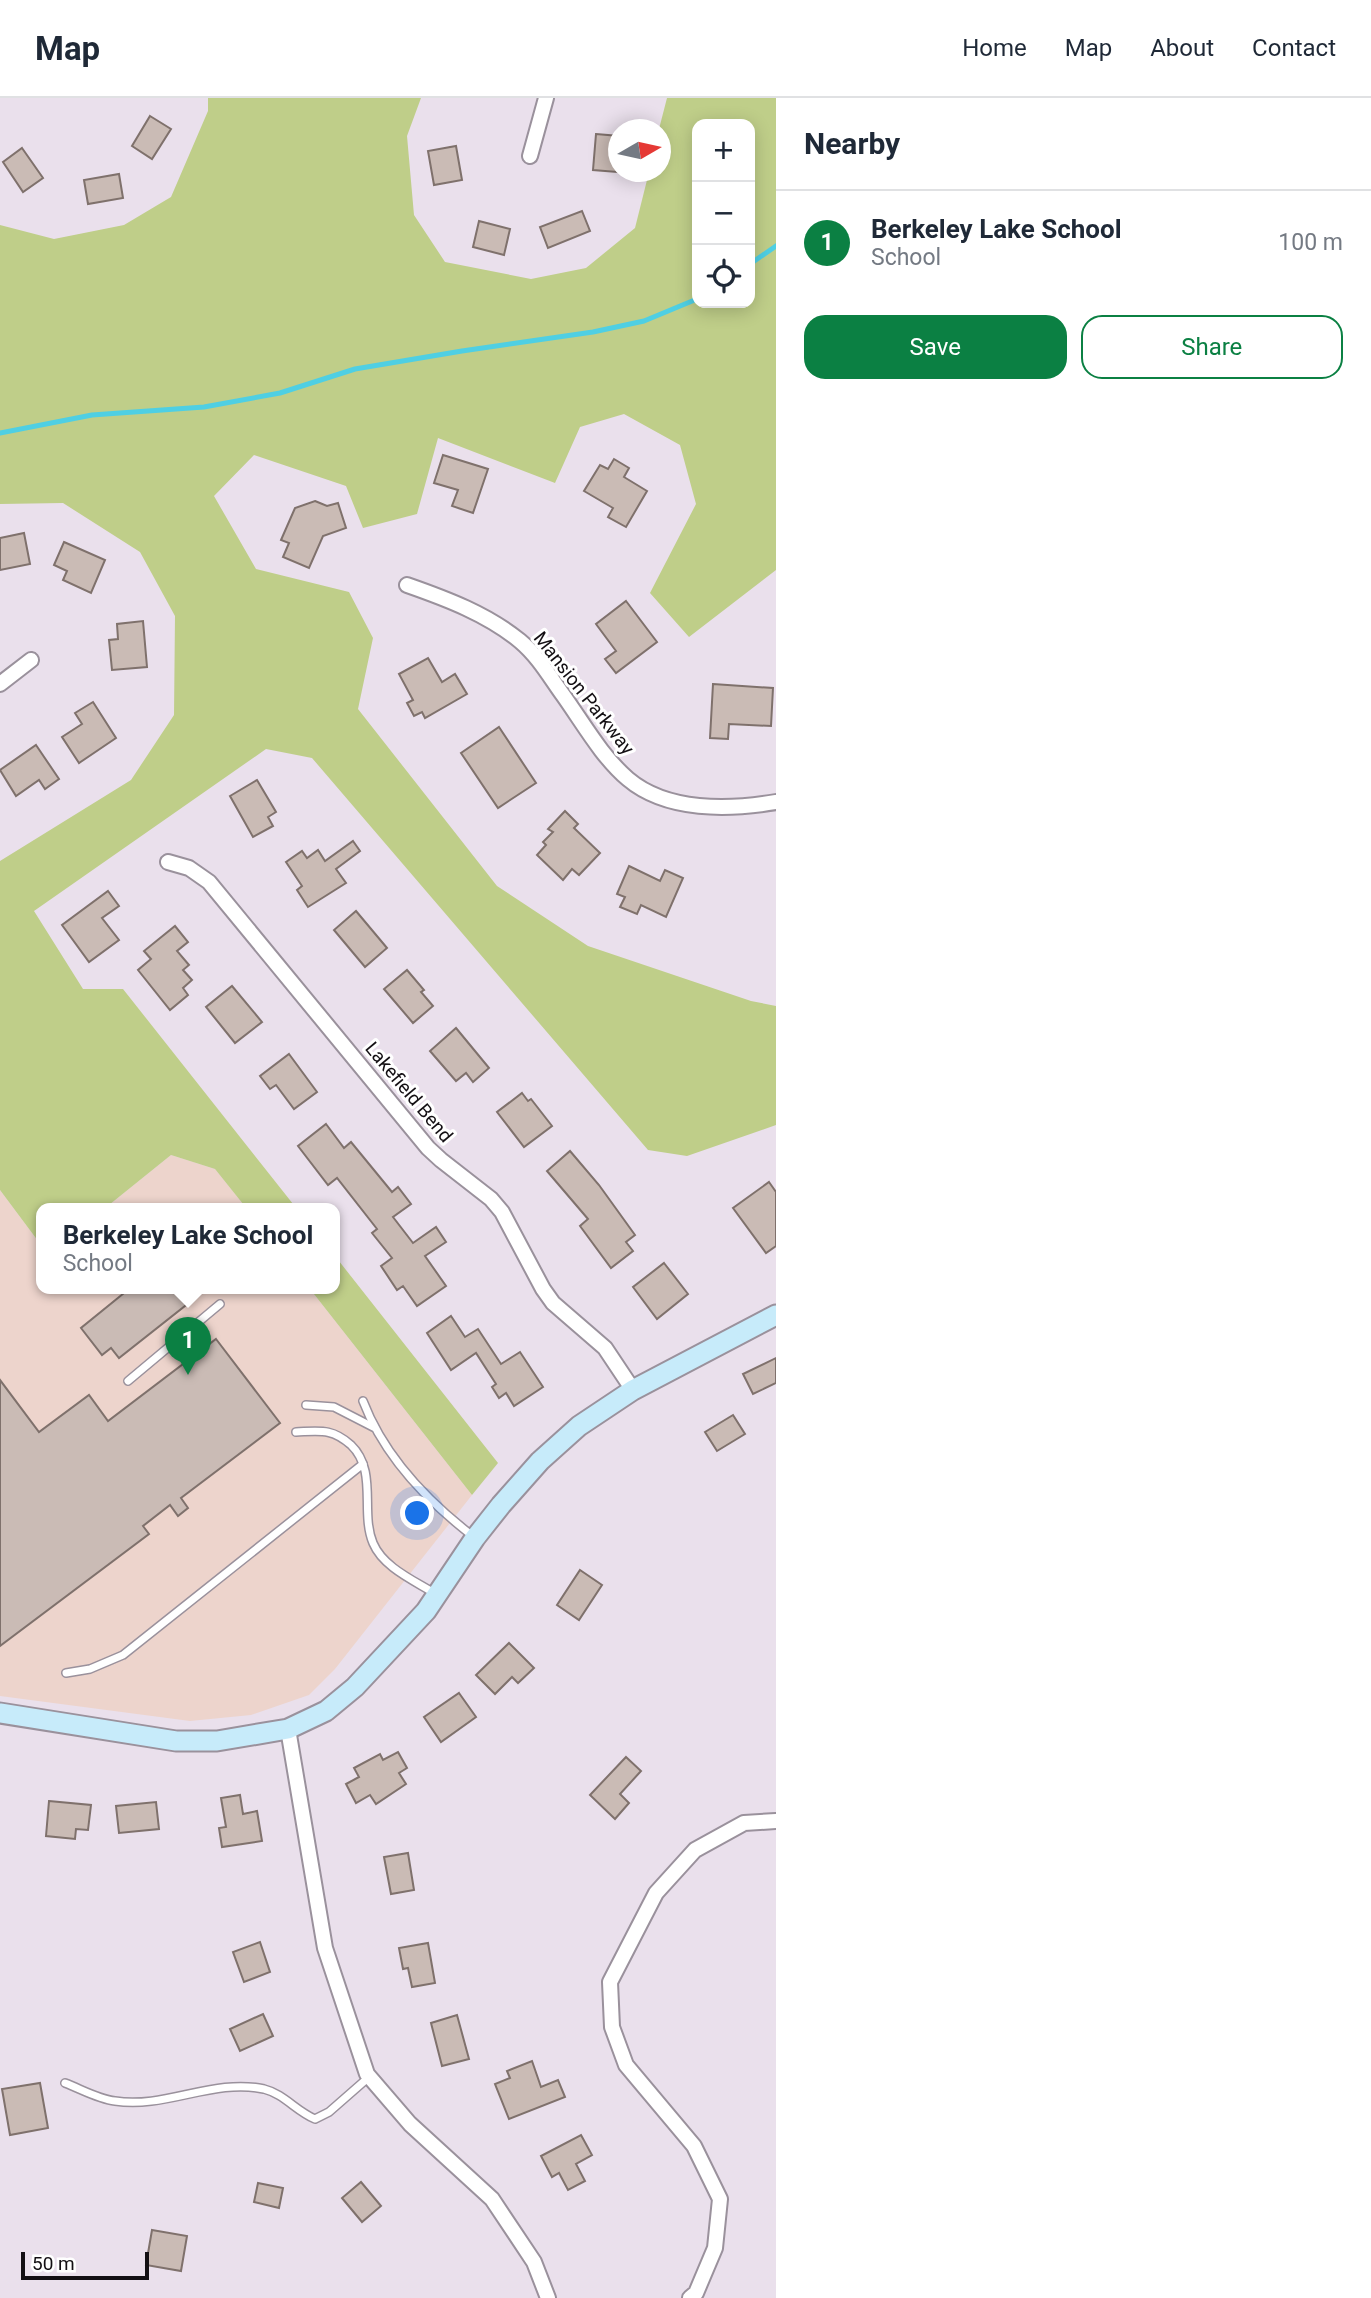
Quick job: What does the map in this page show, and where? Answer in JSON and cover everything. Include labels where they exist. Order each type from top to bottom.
[{"type":"street","points":[[530,156],[546,98]]},
{"type":"street","name":"Mansion Parkway","points":[[407,585],[464,606],[520,641],[535,657],[608,758],[627,779],[639,787],[668,800],[704,806],[740,808],[776,802]]},
{"type":"street","points":[[0,684],[31,660]]},
{"type":"street","name":"Lakefield Bend","points":[[168,862],[189,869],[209,882],[428,1148],[491,1199],[502,1212],[542,1289],[553,1303],[604,1348],[634,1391]]},
{"type":"street","points":[[0,1713],[176,1741],[218,1741],[288,1729],[326,1711],[355,1687],[438,1596],[475,1538],[540,1461],[579,1426],[634,1391],[776,1315]]},
{"type":"street","points":[[288,1729],[326,1948],[370,2077],[410,2124],[492,2199],[534,2262],[548,2298]]},
{"type":"street","points":[[690,2298],[696,2293],[715,2248],[720,2199],[694,2146],[625,2065],[612,2027],[610,1982],[656,1893],[695,1850],[744,1823],[776,1821]]},
{"type":"lane","points":[[128,1381],[220,1304]]},
{"type":"lane","points":[[363,1401],[373,1427],[417,1487],[446,1516],[475,1538]]},
{"type":"lane","points":[[306,1405],[334,1406],[373,1427]]},
{"type":"lane","points":[[296,1432],[319,1431],[339,1435],[356,1451],[363,1464],[373,1542],[383,1559],[438,1596]]},
{"type":"lane","points":[[66,1673],[90,1669],[123,1655],[363,1464]]},
{"type":"lane","points":[[65,2083],[115,2101],[169,2099],[202,2090],[261,2088],[275,2092],[315,2119],[329,2112],[370,2077]]},
{"type":"shaded area","points":[[171,1155],[215,1169],[242,1203],[111,1203]]},
{"type":"shaded area","points":[[0,1190],[36,1238],[36,1294],[314,1294],[472,1495],[335,1669],[309,1695],[251,1715],[190,1721],[0,1696]]},
{"type":"green space","points":[[208,98],[421,98],[407,136],[414,215],[445,262],[531,279],[586,268],[635,228],[646,182],[671,182],[671,119],[662,119],[667,98],[776,98],[776,570],[689,637],[650,593],[696,504],[680,445],[624,414],[580,427],[555,483],[438,438],[417,514],[363,528],[346,486],[254,455],[214,496],[256,569],[349,592],[373,638],[358,709],[497,886],[588,946],[751,1001],[776,1006],[776,1125],[687,1156],[648,1150],[312,758],[266,749],[34,911],[83,989],[123,989],[292,1203],[242,1203],[215,1169],[171,1155],[111,1203],[36,1203],[36,1238],[0,1190],[0,861],[131,780],[174,715],[175,616],[140,552],[63,503],[0,504],[0,225],[54,239],[124,225],[171,197],[208,111]]},
{"type":"green space","points":[[340,1262],[498,1463],[472,1495],[314,1294],[340,1294]]},
{"type":"building","points":[[150,116],[171,129],[152,159],[132,146]]},
{"type":"building","points":[[596,134],[608,135],[608,171],[593,170]]},
{"type":"building","points":[[456,146],[462,180],[434,185],[428,151]]},
{"type":"building","points":[[22,148],[43,178],[23,192],[3,162]]},
{"type":"building","points":[[119,174],[123,198],[88,204],[84,180]]},
{"type":"building","points":[[582,211],[590,231],[548,248],[540,227]]},
{"type":"building","points":[[479,221],[510,229],[504,255],[473,247]]},
{"type":"building","points":[[443,455],[488,469],[473,513],[452,506],[458,490],[434,483]]},
{"type":"building","points":[[614,459],[629,468],[624,477],[647,491],[626,527],[608,517],[613,508],[584,491],[600,465],[608,469]]},
{"type":"building","points":[[315,501],[327,506],[338,503],[346,528],[323,536],[309,568],[283,557],[289,543],[281,540],[295,508]]},
{"type":"building","points":[[24,533],[30,564],[0,570],[0,538]]},
{"type":"building","points":[[64,542],[105,560],[91,593],[63,580],[67,571],[54,565]]},
{"type":"building","points":[[626,601],[657,642],[616,673],[605,659],[616,651],[596,624]]},
{"type":"building","points":[[143,621],[147,667],[112,670],[109,640],[118,639],[117,624]]},
{"type":"building","points":[[428,658],[442,682],[455,674],[467,694],[425,718],[422,712],[414,716],[407,703],[413,700],[399,674]]},
{"type":"building","points":[[713,684],[773,688],[771,726],[729,724],[728,739],[710,738]]},
{"type":"building","points":[[93,702],[116,738],[79,763],[62,737],[82,724],[75,713]]},
{"type":"building","points":[[499,727],[536,783],[498,808],[461,753]]},
{"type":"building","points":[[36,745],[59,779],[45,789],[39,780],[16,796],[0,770]]},
{"type":"building","points":[[257,780],[276,812],[268,817],[273,826],[253,837],[230,796]]},
{"type":"building","points":[[565,811],[578,824],[574,828],[600,853],[579,875],[572,869],[563,880],[537,855],[546,845],[543,842],[553,832],[548,829]]},
{"type":"building","points":[[353,841],[360,851],[336,869],[346,883],[308,907],[297,890],[302,886],[286,862],[302,851],[307,858],[318,850],[325,861]]},
{"type":"building","points":[[629,866],[660,881],[665,870],[683,878],[666,917],[641,905],[637,914],[620,907],[625,897],[617,894]]},
{"type":"building","points":[[108,891],[119,906],[102,918],[119,940],[89,962],[62,925]]},
{"type":"building","points":[[356,911],[387,948],[365,967],[334,930]]},
{"type":"building","points":[[175,926],[188,942],[177,951],[189,965],[183,970],[192,980],[183,988],[188,995],[170,1010],[138,970],[151,959],[144,951]]},
{"type":"building","points":[[407,970],[433,1006],[413,1023],[384,989]]},
{"type":"building","points":[[232,986],[262,1022],[235,1043],[206,1007]]},
{"type":"building","points":[[456,1028],[489,1068],[473,1082],[466,1073],[456,1081],[430,1051]]},
{"type":"building","points":[[289,1054],[317,1092],[294,1109],[276,1085],[270,1089],[260,1076]]},
{"type":"building","points":[[522,1093],[528,1101],[531,1099],[552,1126],[524,1147],[497,1112]]},
{"type":"building","points":[[326,1124],[344,1148],[351,1142],[392,1192],[398,1187],[411,1204],[393,1217],[413,1243],[436,1227],[446,1242],[425,1256],[446,1286],[417,1306],[403,1286],[397,1290],[381,1266],[392,1258],[372,1233],[377,1229],[337,1178],[328,1185],[298,1146]]},
{"type":"building","points":[[570,1151],[599,1185],[635,1235],[626,1242],[633,1251],[611,1268],[580,1226],[588,1219],[547,1171]]},
{"type":"building","points":[[769,1182],[776,1192],[776,1246],[766,1253],[733,1208]]},
{"type":"building","points":[[664,1263],[688,1294],[657,1319],[633,1287]]},
{"type":"building","points":[[123,1294],[192,1294],[195,1298],[119,1358],[111,1348],[102,1355],[81,1328]]},
{"type":"building","points":[[451,1316],[465,1337],[478,1329],[501,1364],[520,1352],[543,1387],[514,1406],[506,1393],[499,1398],[492,1387],[496,1384],[476,1353],[451,1370],[427,1333]]},
{"type":"building","points":[[216,1339],[280,1423],[181,1498],[188,1508],[178,1516],[170,1505],[143,1526],[149,1534],[0,1646],[0,1380],[39,1432],[89,1395],[108,1421]]},
{"type":"building","points":[[776,1358],[776,1383],[753,1394],[743,1374]]},
{"type":"building","points":[[733,1415],[745,1434],[717,1451],[705,1432]]},
{"type":"building","points":[[580,1570],[602,1585],[579,1620],[557,1605]]},
{"type":"building","points":[[509,1643],[534,1668],[518,1683],[512,1677],[495,1694],[476,1675]]},
{"type":"building","points":[[459,1693],[476,1717],[441,1742],[424,1717]]},
{"type":"building","points":[[398,1752],[407,1768],[399,1773],[406,1784],[376,1804],[370,1795],[356,1803],[346,1784],[359,1777],[354,1768],[380,1754],[383,1760]]},
{"type":"building","points":[[626,1757],[641,1771],[620,1794],[629,1803],[615,1819],[590,1795]]},
{"type":"building","points":[[240,1795],[243,1814],[257,1811],[262,1841],[222,1847],[219,1828],[226,1827],[221,1798]]},
{"type":"building","points":[[49,1801],[91,1805],[88,1830],[76,1829],[75,1839],[46,1836]]},
{"type":"building","points":[[156,1802],[159,1829],[119,1833],[116,1806]]},
{"type":"building","points":[[408,1853],[414,1890],[391,1894],[384,1857]]},
{"type":"building","points":[[260,1942],[270,1972],[244,1982],[233,1952]]},
{"type":"building","points":[[428,1943],[435,1983],[412,1987],[408,1968],[403,1969],[399,1948]]},
{"type":"building","points":[[263,2014],[273,2036],[240,2051],[230,2029]]},
{"type":"building","points":[[457,2015],[469,2059],[442,2066],[431,2023]]},
{"type":"building","points":[[532,2061],[541,2087],[558,2080],[565,2097],[509,2119],[495,2084],[510,2078],[507,2071]]},
{"type":"building","points":[[40,2083],[48,2128],[10,2135],[2,2089]]},
{"type":"building","points":[[581,2135],[592,2155],[576,2164],[585,2181],[568,2190],[559,2173],[552,2177],[541,2156]]},
{"type":"building","points":[[361,2182],[381,2206],[362,2222],[342,2198]]},
{"type":"building","points":[[258,2183],[283,2188],[279,2208],[254,2202]]},
{"type":"building","points":[[152,2230],[187,2236],[181,2271],[146,2265]]},
{"type":"waterway","points":[[755,261],[776,246]]},
{"type":"waterway","points":[[0,433],[92,415],[204,407],[280,393],[355,369],[593,332],[644,321],[692,301]]},
{"type":"place","name":"Berkeley Lake School","points":[[188,1375]]}]
